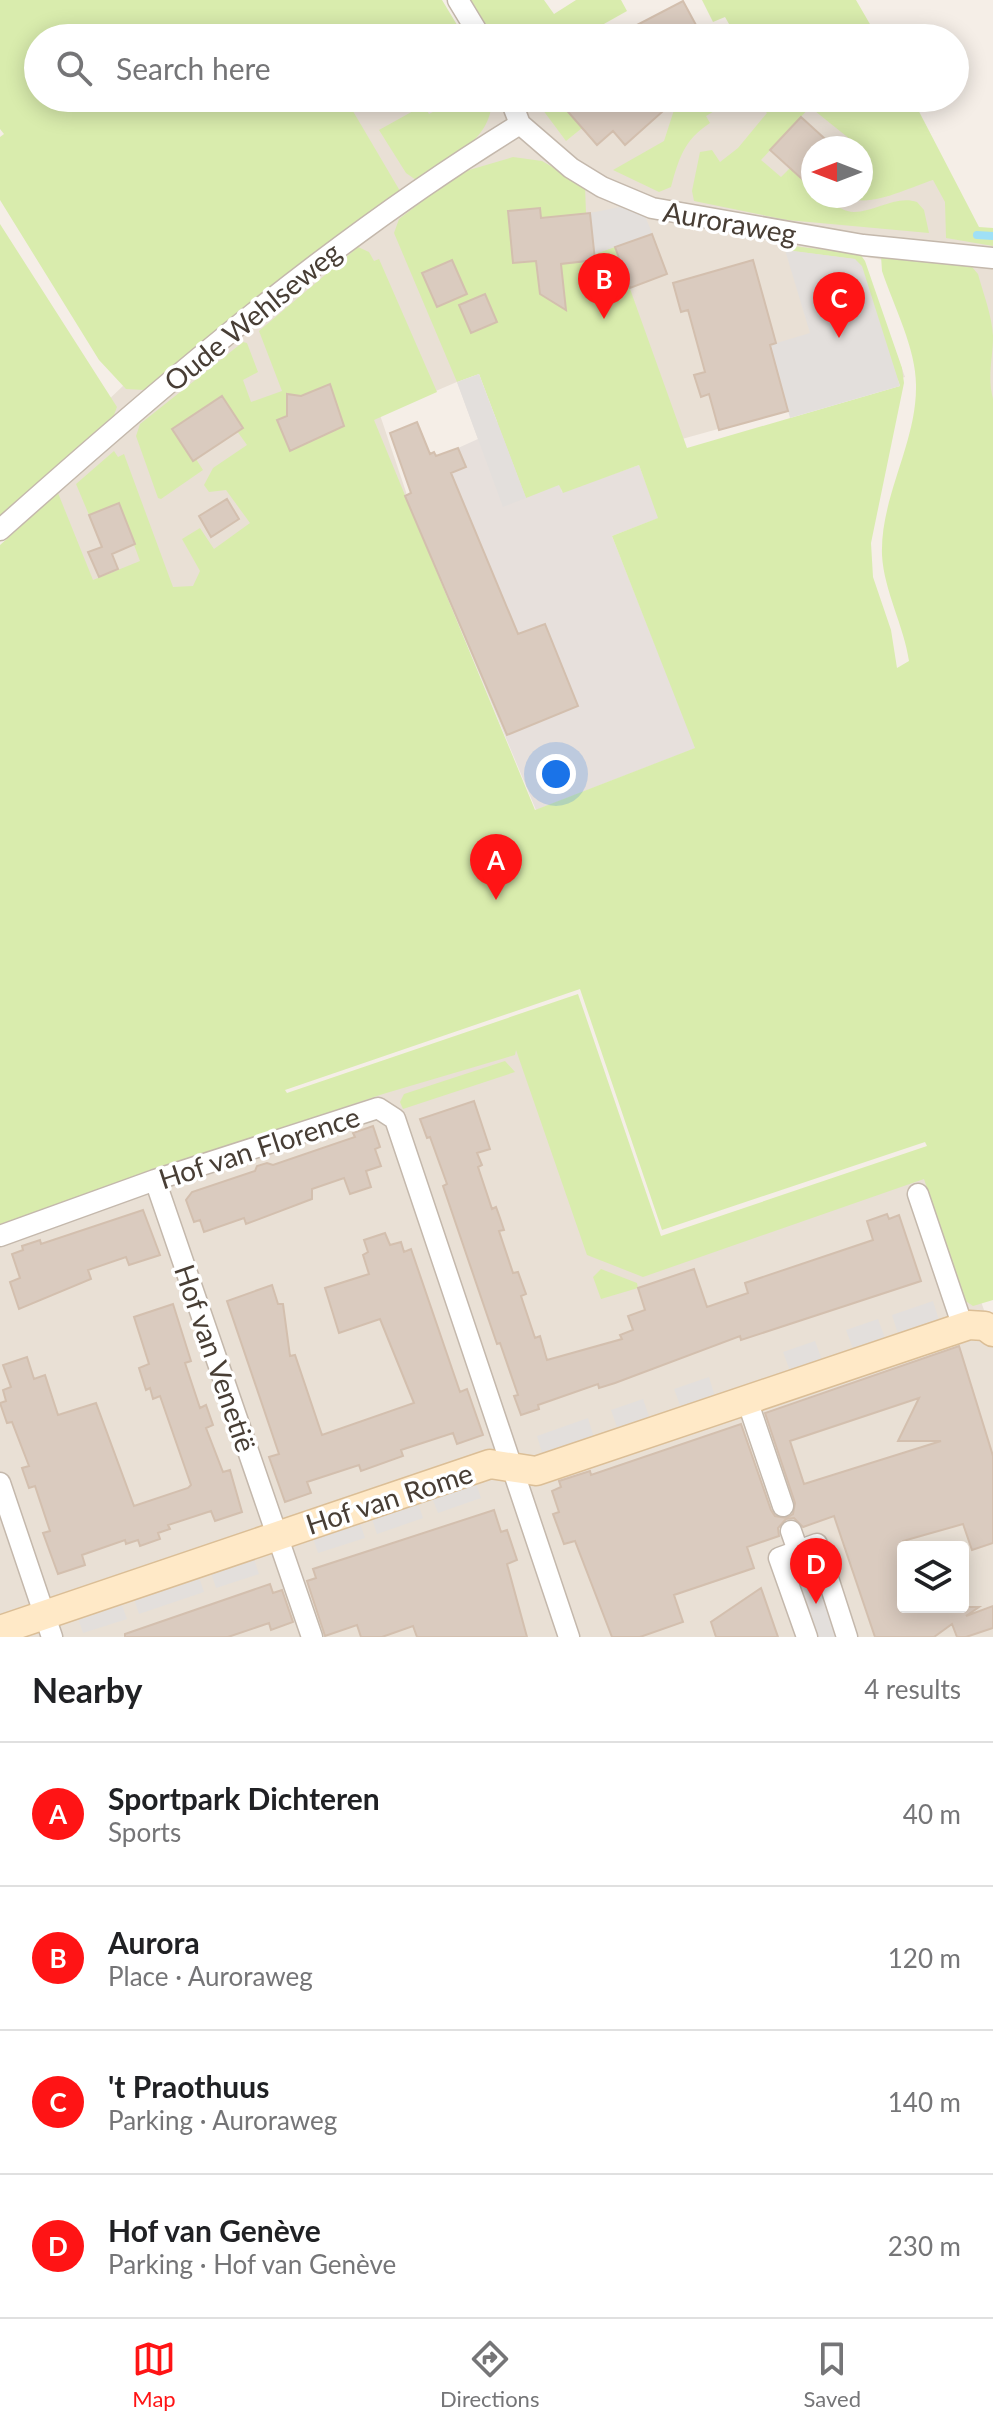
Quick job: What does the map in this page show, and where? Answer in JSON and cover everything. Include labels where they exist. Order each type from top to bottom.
[{"type":"street","points":[[458,0],[473,24]]},
{"type":"street","name":"Auroraweg","points":[[515,112],[520,124],[571,168],[602,187],[652,208],[772,231],[993,258]]},
{"type":"street","name":"Oude Wehlseweg","points":[[0,530],[178,374],[310,266],[520,124]]},
{"type":"street","name":"Hof van Florence","points":[[0,1236],[155,1180],[378,1108],[395,1119],[512,1468]]},
{"type":"street","name":"Hof van Venetië","points":[[155,1180],[312,1637]]},
{"type":"street","points":[[918,1194],[963,1327]]},
{"type":"street","name":"Hof van Rome","points":[[0,1630],[48,1626],[276,1536],[490,1464],[536,1471],[963,1327],[985,1326],[993,1332]]},
{"type":"street","points":[[747,1400],[783,1506]]},
{"type":"street","points":[[512,1468],[569,1637]]},
{"type":"street","points":[[0,1483],[48,1626]]},
{"type":"street","points":[[807,1637],[779,1558],[794,1541],[817,1544],[847,1637]]},
{"type":"shaded area","points":[[324,112],[913,112],[974,235],[993,237],[993,413],[957,273],[861,256],[905,377],[682,439],[480,372],[380,415],[431,566],[100,641],[32,473],[148,362]]},
{"type":"shaded area","points":[[620,207],[645,216],[652,233],[595,254],[590,213]]},
{"type":"shaded area","points":[[785,250],[855,259],[862,266],[900,386],[790,418],[770,345],[810,333]]},
{"type":"shaded area","points":[[479,374],[526,498],[503,507],[457,382]]},
{"type":"shaded area","points":[[457,382],[560,485],[562,492],[639,465],[659,518],[612,536],[696,748],[536,810],[405,496],[465,467],[458,448],[478,439]]},
{"type":"shaded area","points":[[521,1033],[645,1266],[935,1169],[993,1336],[993,1637],[0,1637],[0,1118],[28,1198]]},
{"type":"shaded area","points":[[933,1301],[939,1320],[898,1334],[892,1315]]},
{"type":"shaded area","points":[[878,1319],[885,1338],[853,1349],[846,1330]]},
{"type":"shaded area","points":[[815,1341],[822,1360],[790,1371],[783,1352]]},
{"type":"shaded area","points":[[709,1377],[715,1397],[681,1408],[674,1389]]},
{"type":"shaded area","points":[[643,1399],[650,1419],[618,1430],[611,1410]]},
{"type":"shaded area","points":[[588,1418],[594,1438],[543,1456],[537,1436]]},
{"type":"shaded area","points":[[475,1480],[481,1498],[438,1513],[431,1495]]},
{"type":"shaded area","points":[[417,1500],[423,1518],[377,1534],[371,1516]]},
{"type":"shaded area","points":[[359,1520],[365,1538],[318,1553],[312,1535]]},
{"type":"shaded area","points":[[253,1556],[259,1574],[216,1588],[210,1570]]},
{"type":"shaded area","points":[[820,1571],[842,1637],[812,1637],[793,1580]]},
{"type":"shaded area","points":[[198,1574],[204,1592],[139,1614],[133,1596]]},
{"type":"shaded area","points":[[120,1600],[127,1619],[83,1633],[77,1615]]},
{"type":"green space","points":[[0,0],[442,0],[457,24],[24,24],[24,112],[353,112],[400,191],[262,293],[144,390],[126,389],[99,360],[0,200],[0,137],[4,134],[0,129]]},
{"type":"green space","points":[[471,0],[544,0],[554,14],[576,0],[621,0],[627,11],[604,24],[486,24]]},
{"type":"green space","points":[[702,0],[856,0],[870,24],[729,24],[725,17],[713,22]]},
{"type":"green space","points":[[411,112],[490,112],[477,137],[455,156],[416,180],[406,173],[379,130]]},
{"type":"green space","points":[[544,112],[568,112],[582,128],[566,141]]},
{"type":"green space","points":[[673,112],[713,112],[706,116],[710,123],[694,136],[684,150],[671,187],[659,192],[613,170],[664,141]]},
{"type":"green space","points":[[766,112],[805,112],[761,160],[781,177],[790,168],[801,176],[801,208],[840,208],[854,212],[909,200],[917,202],[924,210],[929,233],[787,220],[694,201],[692,191],[700,152],[712,150],[720,162],[738,148]]},
{"type":"green space","points":[[816,112],[919,112],[979,227],[993,228],[993,246],[946,238],[945,202],[933,180],[873,199],[873,136],[846,136]]},
{"type":"green space","points":[[513,157],[542,161],[585,186],[586,213],[570,215],[572,234],[559,264],[595,260],[595,254],[615,247],[687,448],[900,386],[855,259],[785,250],[785,245],[860,254],[902,368],[904,383],[871,543],[873,577],[891,630],[897,668],[909,661],[884,568],[883,534],[910,430],[916,388],[913,359],[882,271],[881,256],[972,267],[978,274],[993,336],[990,375],[993,399],[993,1300],[973,1306],[964,1300],[924,1179],[643,1277],[587,1255],[516,1050],[515,1055],[383,1094],[0,1224],[0,545],[58,493],[93,580],[140,561],[119,504],[89,515],[76,484],[114,451],[118,457],[124,454],[173,587],[193,586],[200,571],[182,539],[200,528],[214,549],[250,523],[226,490],[209,492],[204,485],[213,468],[247,445],[237,431],[196,459],[203,470],[161,499],[158,498],[136,436],[140,424],[243,342],[247,343],[258,372],[243,380],[251,402],[282,391],[259,331],[358,247],[369,252],[374,261],[379,259],[437,392],[374,420],[535,810],[695,748],[612,536],[658,518],[639,465],[563,493],[559,485],[526,498],[479,374],[457,382],[394,233],[399,219],[459,173]],"holes":[[[580,989],[662,1230],[925,1142],[927,1146],[661,1236],[578,994],[287,1093],[285,1090]]]},
{"type":"green space","points":[[0,224],[117,407],[114,415],[0,517]]},
{"type":"green space","points":[[505,1061],[515,1072],[403,1109],[400,1102],[404,1094]]},
{"type":"green space","points":[[601,1269],[637,1283],[638,1288],[601,1299],[593,1277]]},
{"type":"building","points":[[683,1],[695,24],[639,24]]},
{"type":"building","points":[[568,112],[662,112],[625,145],[613,131],[597,145]]},
{"type":"building","points":[[801,117],[822,136],[801,136],[801,178],[770,150]]},
{"type":"building","points":[[540,208],[541,218],[590,213],[595,260],[561,264],[566,310],[540,294],[536,261],[513,263],[508,211]]},
{"type":"building","points":[[652,234],[667,274],[630,288],[615,247]]},
{"type":"building","points":[[452,260],[467,294],[437,307],[422,273]]},
{"type":"building","points":[[753,260],[776,343],[770,345],[788,411],[719,430],[709,394],[701,397],[694,375],[705,372],[688,310],[681,312],[673,283]]},
{"type":"building","points":[[485,294],[497,322],[471,333],[459,305]]},
{"type":"building","points":[[330,384],[344,426],[290,451],[277,420],[287,416],[287,394],[301,396]]},
{"type":"building","points":[[222,396],[243,428],[193,461],[172,429]]},
{"type":"building","points":[[417,422],[430,454],[434,452],[436,456],[458,448],[466,467],[451,473],[518,634],[545,624],[578,706],[507,735],[405,496],[411,493],[390,433]]},
{"type":"building","points":[[227,499],[239,519],[211,537],[199,516]]},
{"type":"building","points":[[119,503],[135,544],[112,554],[118,569],[99,577],[88,552],[102,547],[89,515]]},
{"type":"building","points":[[474,1101],[490,1149],[477,1153],[482,1165],[478,1167],[492,1209],[496,1207],[504,1230],[499,1231],[513,1273],[518,1272],[526,1294],[521,1296],[535,1338],[540,1336],[547,1360],[622,1339],[620,1335],[633,1330],[628,1316],[645,1310],[638,1288],[694,1269],[707,1307],[748,1293],[745,1283],[873,1240],[867,1221],[887,1214],[889,1219],[899,1215],[921,1281],[741,1340],[740,1336],[615,1383],[599,1388],[598,1384],[538,1405],[539,1409],[521,1415],[514,1396],[518,1395],[500,1343],[497,1344],[443,1186],[447,1184],[420,1119]]},
{"type":"building","points":[[373,1126],[380,1147],[375,1149],[381,1166],[366,1171],[371,1187],[350,1194],[344,1178],[312,1189],[312,1199],[246,1224],[244,1218],[204,1232],[200,1220],[194,1222],[186,1200],[192,1192],[255,1171],[257,1166],[273,1165],[355,1137],[353,1133]]},
{"type":"building","points":[[143,1210],[160,1255],[129,1265],[126,1257],[88,1270],[91,1279],[19,1309],[10,1282],[20,1278],[12,1254],[23,1250],[22,1246],[40,1240],[41,1244]]},
{"type":"building","points":[[385,1233],[390,1245],[401,1242],[404,1252],[411,1249],[460,1392],[467,1389],[483,1435],[457,1444],[453,1433],[401,1450],[403,1456],[361,1471],[359,1465],[307,1482],[311,1493],[285,1502],[269,1457],[279,1454],[227,1301],[272,1285],[278,1304],[283,1304],[290,1356],[295,1355],[322,1435],[414,1403],[380,1319],[339,1333],[325,1288],[369,1274],[363,1255],[368,1252],[364,1240]]},
{"type":"building","points":[[173,1304],[191,1361],[185,1363],[200,1408],[206,1405],[213,1425],[206,1428],[223,1472],[230,1470],[242,1512],[215,1521],[211,1511],[168,1525],[170,1529],[158,1533],[160,1539],[140,1546],[138,1540],[126,1544],[125,1540],[82,1555],[85,1565],[58,1574],[43,1533],[50,1531],[35,1486],[29,1488],[22,1468],[29,1466],[12,1422],[7,1423],[0,1403],[6,1401],[3,1390],[11,1387],[3,1365],[27,1357],[34,1379],[45,1375],[58,1415],[96,1403],[134,1506],[188,1488],[191,1485],[160,1396],[153,1399],[150,1388],[146,1390],[139,1368],[149,1364],[134,1317]]},
{"type":"building","points":[[959,1346],[993,1456],[993,1543],[972,1550],[963,1524],[897,1541],[897,1613],[969,1613],[969,1607],[979,1607],[966,1616],[993,1606],[993,1628],[957,1637],[952,1624],[934,1637],[875,1637],[834,1516],[803,1527],[794,1518],[786,1519],[778,1528],[779,1536],[747,1547],[754,1568],[674,1595],[683,1622],[640,1637],[612,1637],[575,1541],[564,1544],[553,1514],[559,1512],[552,1491],[561,1487],[559,1481],[590,1471],[591,1475],[741,1424],[775,1516],[786,1518],[793,1514],[795,1503],[765,1413]],"holes":[[[919,1398],[898,1441],[941,1441],[804,1484],[790,1441]]]},
{"type":"building","points":[[494,1510],[501,1532],[507,1530],[517,1560],[507,1564],[527,1637],[417,1637],[413,1626],[382,1637],[361,1637],[357,1625],[325,1636],[307,1581],[316,1578],[313,1569]]},
{"type":"building","points":[[270,1584],[273,1593],[282,1590],[293,1622],[271,1630],[269,1623],[228,1637],[125,1637],[125,1634]]},
{"type":"building","points":[[761,1588],[778,1637],[716,1637],[711,1622]]},
{"type":"waterway","points":[[977,235],[993,236]]},
{"type":"place","name":"Aurora","points":[[604,319]]},
{"type":"place","name":"'t Praothuus","points":[[839,338]]},
{"type":"place","name":"Sportpark Dichteren","points":[[496,900]]},
{"type":"place","name":"Hof van Genève","points":[[816,1604]]}]
